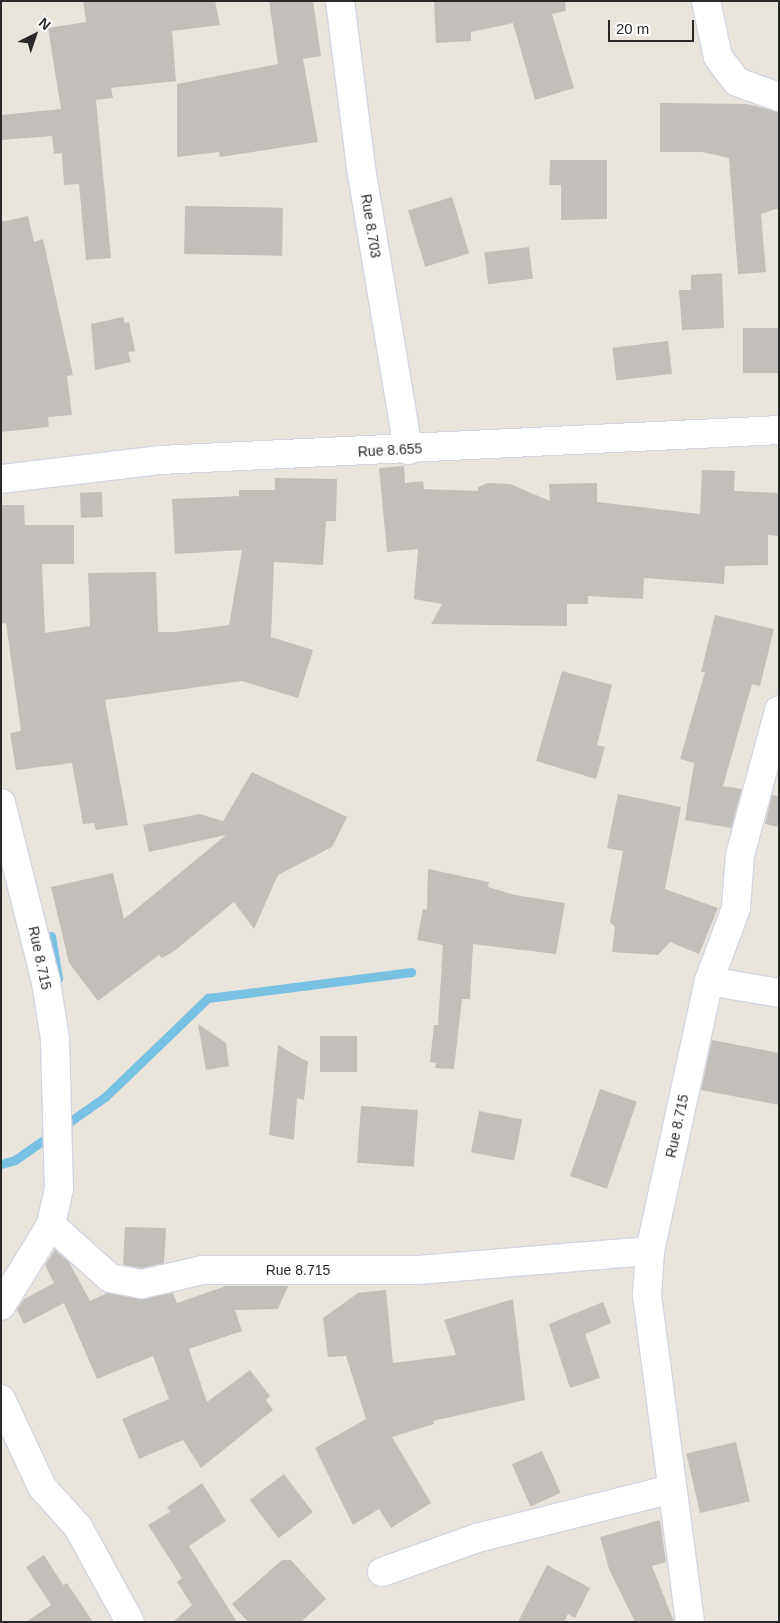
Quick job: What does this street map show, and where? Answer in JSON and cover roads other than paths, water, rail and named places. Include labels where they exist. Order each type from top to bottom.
[{"type":"street","name":"Rue 8.703","points":[[340,1],[361,168],[408,450]]},
{"type":"street","points":[[706,1],[718,56],[737,82],[779,97]]},
{"type":"street","name":"Rue 8.655","points":[[1,479],[160,460],[408,450],[779,430]]},
{"type":"street","name":"Rue 8.715","points":[[1,803],[46,982],[55,1039],[60,1189],[50,1225],[110,1278],[142,1284],[203,1270],[418,1270],[650,1251],[708,980],[736,908],[740,856],[779,710]]},
{"type":"street","points":[[708,980],[779,993]]},
{"type":"street","points":[[1,1306],[50,1225]]},
{"type":"street","points":[[650,1251],[647,1295],[690,1622]]},
{"type":"street","points":[[1,1400],[42,1487],[78,1527],[130,1622]]},
{"type":"street","points":[[382,1572],[478,1538],[672,1489]]},
{"type":"waterway","points":[[51,936],[58,978]]},
{"type":"waterway","points":[[1,1164],[15,1160],[105,1097],[208,998],[411,972]]}]
